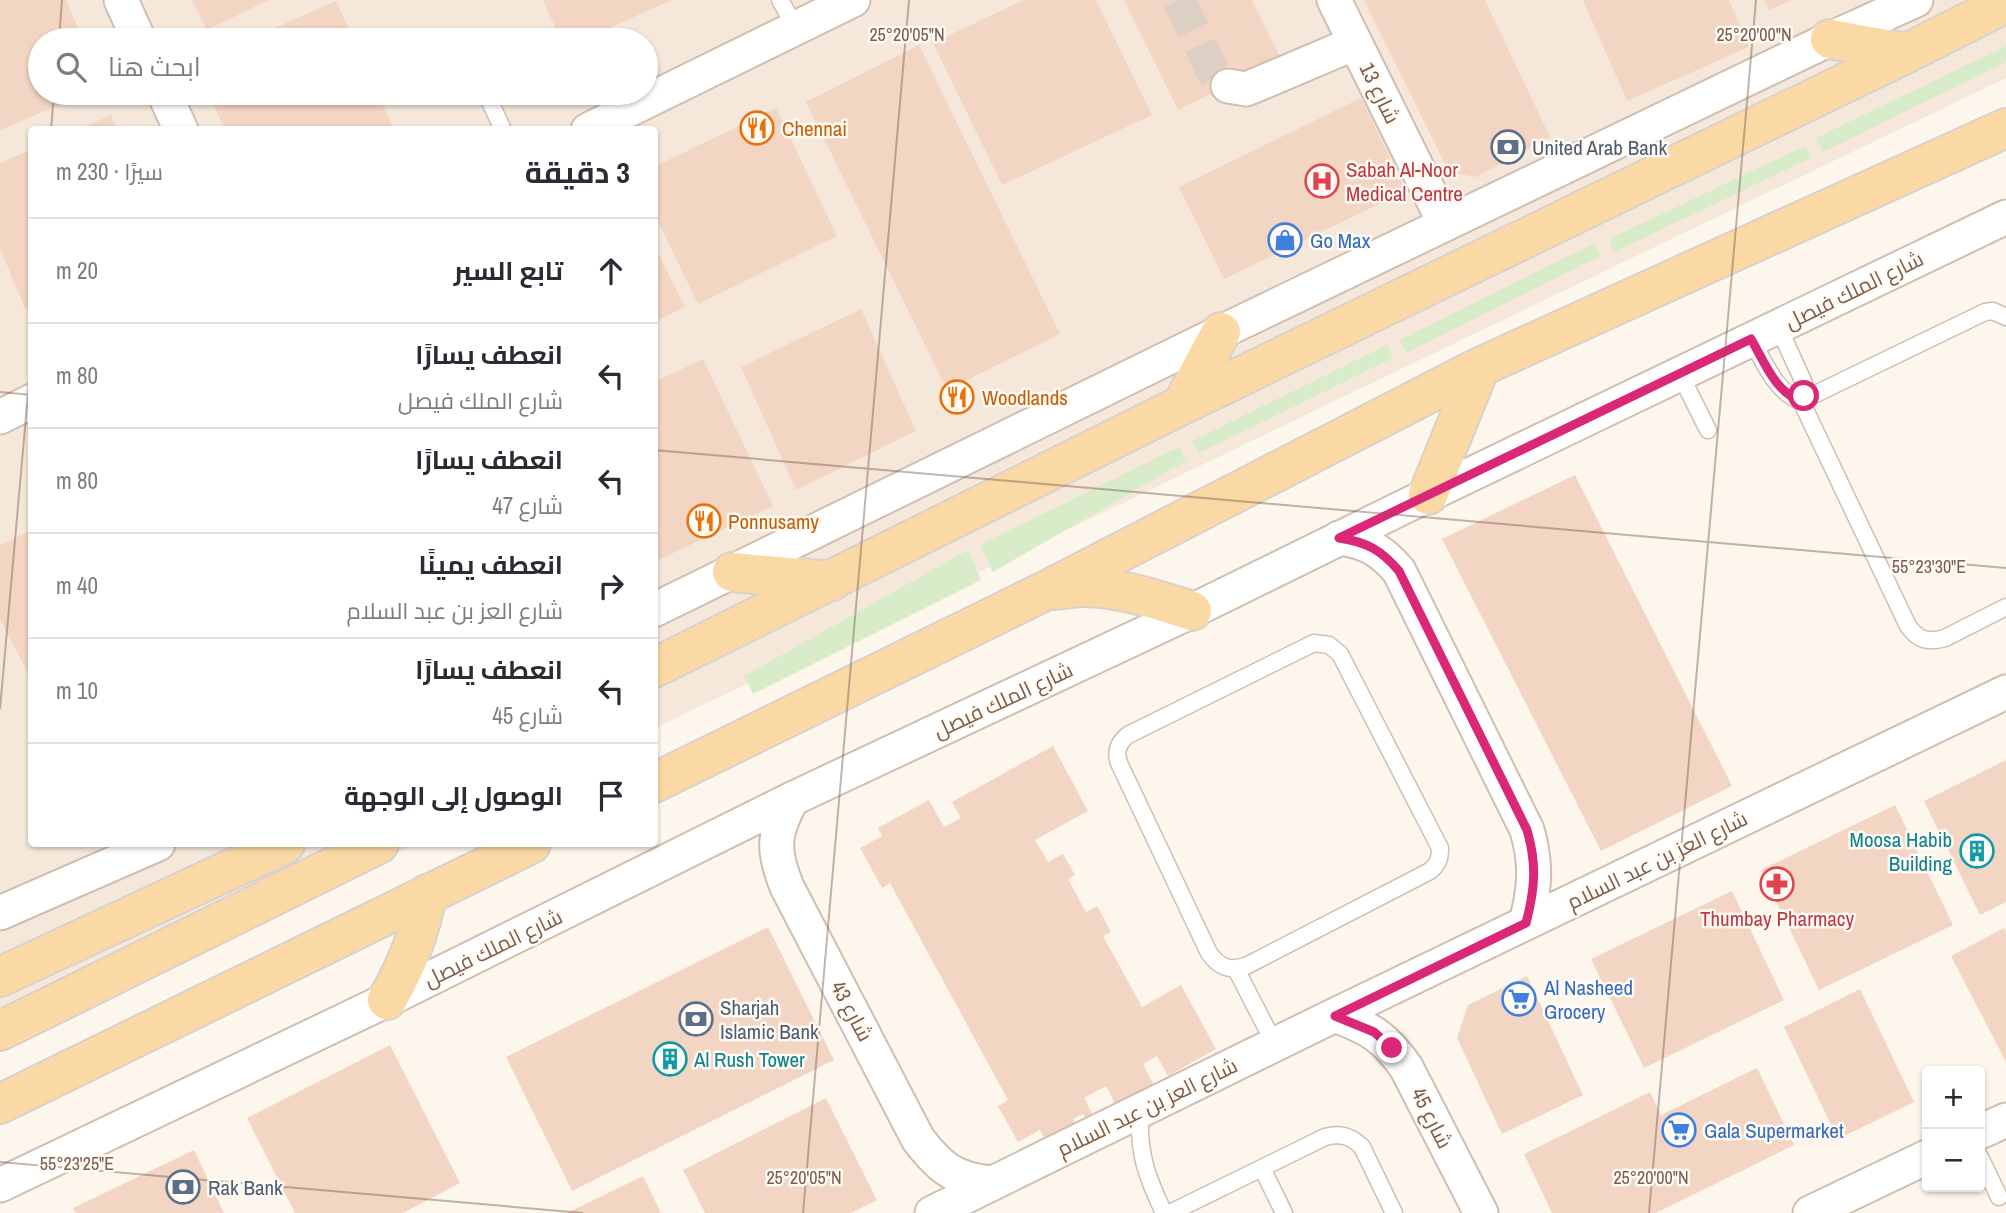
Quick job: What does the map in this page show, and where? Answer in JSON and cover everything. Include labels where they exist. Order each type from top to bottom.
[{"type":"main road","points":[[658,666],[1182,405],[2006,3]]},
{"type":"main road","points":[[1830,39],[1907,53]]},
{"type":"main road","points":[[658,781],[1042,592],[1480,367],[2006,128]]},
{"type":"main road","points":[[1182,405],[1221,332]]},
{"type":"main road","points":[[1428,495],[1480,367]]},
{"type":"main road","points":[[732,572],[832,581]]},
{"type":"main road","points":[[1042,592],[1082,587],[1156,600],[1192,611]]},
{"type":"main road","points":[[0,977],[279,847]]},
{"type":"main road","points":[[0,1031],[373,847]]},
{"type":"main road","points":[[0,1104],[525,847]]},
{"type":"main road","points":[[387,1000],[413,949],[427,894]]},
{"type":"street","points":[[121,0],[134,28]]},
{"type":"street","points":[[658,89],[788,14],[853,0]]},
{"type":"street","name":"شارع 13","points":[[1334,0],[1445,225]]},
{"type":"street","points":[[658,608],[1221,332],[1916,0]]},
{"type":"street","points":[[1228,86],[1246,89],[1355,43]]},
{"type":"street","points":[[170,105],[179,126]]},
{"type":"street","points":[[595,126],[631,105]]},
{"type":"street","name":"شارع الملك فيصل","points":[[0,1185],[387,1000],[792,799],[1192,611],[2006,216]]},
{"type":"street","points":[[0,417],[28,403]]},
{"type":"street","points":[[1339,538],[1357,540],[1373,547],[1388,557],[1399,571],[1527,830],[1533,852],[1535,876],[1533,899],[1526,923]]},
{"type":"street","name":"شارع العز بن عبد السلام","points":[[932,1213],[2006,692]]},
{"type":"street","name":"شارع 43","points":[[792,799],[781,820],[776,842],[778,865],[787,887],[919,1139],[932,1157],[948,1171],[969,1181],[991,1183]]},
{"type":"street","points":[[0,913],[151,847]]},
{"type":"street","name":"شارع 45","points":[[1335,1016],[1374,1032],[1392,1048],[1406,1067],[1481,1213]]},
{"type":"street","points":[[1985,1130],[2006,1120]]},
{"type":"street","points":[[1810,1213],[1853,1204],[1922,1160]]},
{"type":"lane","points":[[492,105],[501,126]]},
{"type":"lane","points":[[1765,332],[1780,388],[1801,401],[1985,312],[1993,311],[2006,317]]},
{"type":"lane","points":[[1765,332],[1804,383],[1804,396],[1801,401]]},
{"type":"lane","points":[[1680,374],[1708,430]]},
{"type":"lane","points":[[1801,401],[1914,635],[1934,641],[1945,638],[2006,607]]},
{"type":"lane","points":[[1314,643],[1322,643],[1340,653],[1440,848],[1440,857],[1430,872],[1236,969],[1225,968],[1209,953],[1119,763],[1117,747],[1128,735],[1314,643]]},
{"type":"lane","points":[[1236,969],[1275,1045]]},
{"type":"lane","points":[[1140,1110],[1139,1131],[1145,1167],[1167,1213],[1325,1137],[1343,1135],[1354,1139],[1362,1147],[1394,1213]]},
{"type":"lane","points":[[1262,1168],[1284,1213]]},
{"type":"lane","points":[[1985,1168],[1999,1197]]},
{"type":"shaded area","points":[[0,0],[2006,0],[2006,78],[658,727],[658,126],[28,126],[28,847],[409,847],[0,1043]]},
{"type":"green space","points":[[2006,46],[2006,62],[1823,152],[1816,138]]},
{"type":"green space","points":[[1805,146],[1811,158],[1614,252],[1609,239]]},
{"type":"green space","points":[[1595,243],[1601,256],[1406,353],[1399,340]]},
{"type":"green space","points":[[1387,345],[1393,358],[1199,453],[1192,441]]},
{"type":"green space","points":[[1179,447],[1186,461],[993,572],[980,545]]},
{"type":"green space","points":[[968,550],[981,580],[753,694],[744,676]]},
{"type":"building","points":[[0,0],[66,0],[78,28],[28,28],[28,105],[59,105],[0,130]]},
{"type":"building","points":[[192,0],[269,0],[211,28],[206,28]]},
{"type":"building","points":[[543,0],[672,0],[609,28],[556,28]]},
{"type":"building","points":[[1023,0],[1096,0],[1152,115],[1002,185],[933,43]]},
{"type":"building","points":[[1124,0],[1252,0],[1281,59],[1178,110]]},
{"type":"building","points":[[1364,0],[1485,0],[1550,137],[1476,177],[1449,172]]},
{"type":"building","points":[[1583,0],[1729,0],[1749,47],[1627,101]]},
{"type":"building","points":[[1764,0],[1791,0],[1769,10]]},
{"type":"building","points":[[336,1],[348,28],[275,28]]},
{"type":"building","points":[[919,45],[1060,334],[947,390],[806,102]]},
{"type":"building","points":[[1361,98],[1406,191],[1224,279],[1179,187]]},
{"type":"building","points":[[214,105],[383,105],[392,126],[223,126]]},
{"type":"building","points":[[776,108],[837,236],[698,304],[658,221],[658,165]]},
{"type":"building","points":[[111,115],[115,126],[86,126]]},
{"type":"building","points":[[28,151],[28,308],[25,309],[0,248],[0,163]]},
{"type":"building","points":[[658,253],[685,307],[658,320]]},
{"type":"building","points":[[861,309],[916,431],[796,490],[741,367]]},
{"type":"building","points":[[703,359],[773,506],[658,560],[658,380]]},
{"type":"building","points":[[1575,475],[1732,786],[1601,851],[1442,539]]},
{"type":"building","points":[[28,532],[28,673],[0,619],[0,545]]},
{"type":"building","points":[[1053,746],[1088,811],[1035,840],[1048,862],[1063,854],[1075,875],[1068,879],[1086,912],[1097,906],[1111,932],[1103,936],[1142,1007],[1181,985],[1216,1049],[1168,1076],[1157,1056],[1143,1064],[1154,1085],[1116,1106],[1106,1086],[1084,1098],[1093,1115],[1086,1118],[1083,1114],[1073,1119],[1076,1125],[1046,1141],[1040,1130],[1018,1142],[998,1106],[1008,1100],[890,883],[882,888],[860,848],[882,836],[878,828],[929,800],[944,827],[961,818],[952,802]]},
{"type":"building","name":"Moosa Habib Building","points":[[2006,760],[2006,902],[1980,915],[1924,801]]},
{"type":"building","points":[[1895,805],[1953,925],[1819,990],[1761,870]]},
{"type":"building","points":[[1732,891],[1784,1000],[1644,1068],[1591,959]]},
{"type":"building","name":"Al Rush Tower","points":[[768,927],[834,1060],[572,1191],[506,1057]]},
{"type":"building","points":[[2004,928],[2006,931],[2006,1062],[1951,956]]},
{"type":"building","points":[[1527,976],[1583,1095],[1502,1134],[1457,1038],[1468,1005]]},
{"type":"building","points":[[1860,989],[1914,1102],[1838,1139],[1784,1027]]},
{"type":"building","points":[[390,1045],[460,1183],[403,1213],[295,1213],[247,1118]]},
{"type":"building","name":"Gala Supermarket","points":[[1757,1068],[1794,1145],[1656,1213],[1552,1213],[1524,1154],[1650,1092],[1661,1115]]},
{"type":"building","points":[[826,1098],[877,1200],[851,1213],[705,1213],[683,1170]]},
{"type":"building","points":[[194,1150],[224,1213],[76,1213],[73,1208]]},
{"type":"building","points":[[643,1176],[661,1213],[567,1213]]},
{"type":"tunnel","points":[[1179,0],[1213,72],[1228,86]]},
{"type":"place","name":"Chennai","points":[[757,128]]},
{"type":"place","name":"United Arab Bank","points":[[1508,147]]},
{"type":"place","name":"Sabah Al-Noor Medical Centre","points":[[1322,181]]},
{"type":"place","name":"Go Max","points":[[1285,240]]},
{"type":"place","name":"Woodlands","points":[[957,397]]},
{"type":"place","name":"Ponnusamy","points":[[704,521]]},
{"type":"place","name":"Moosa Habib Building","points":[[1977,851]]},
{"type":"place","name":"Thumbay Pharmacy","points":[[1777,884]]},
{"type":"place","name":"Al Nasheed Grocery","points":[[1519,999]]},
{"type":"place","name":"Sharjah Islamic Bank","points":[[696,1019]]},
{"type":"place","name":"Al Rush Tower","points":[[670,1059]]},
{"type":"place","name":"Gala Supermarket","points":[[1679,1130]]},
{"type":"place","name":"Rak Bank","points":[[183,1187]]},
{"type":"route","points":[[1392,1048],[1374,1032],[1335,1016],[1526,923],[1533,899],[1533,852],[1527,830],[1399,571],[1388,557],[1373,547],[1357,540],[1339,538],[1751,339],[1780,388],[1801,401],[1804,396]]}]
